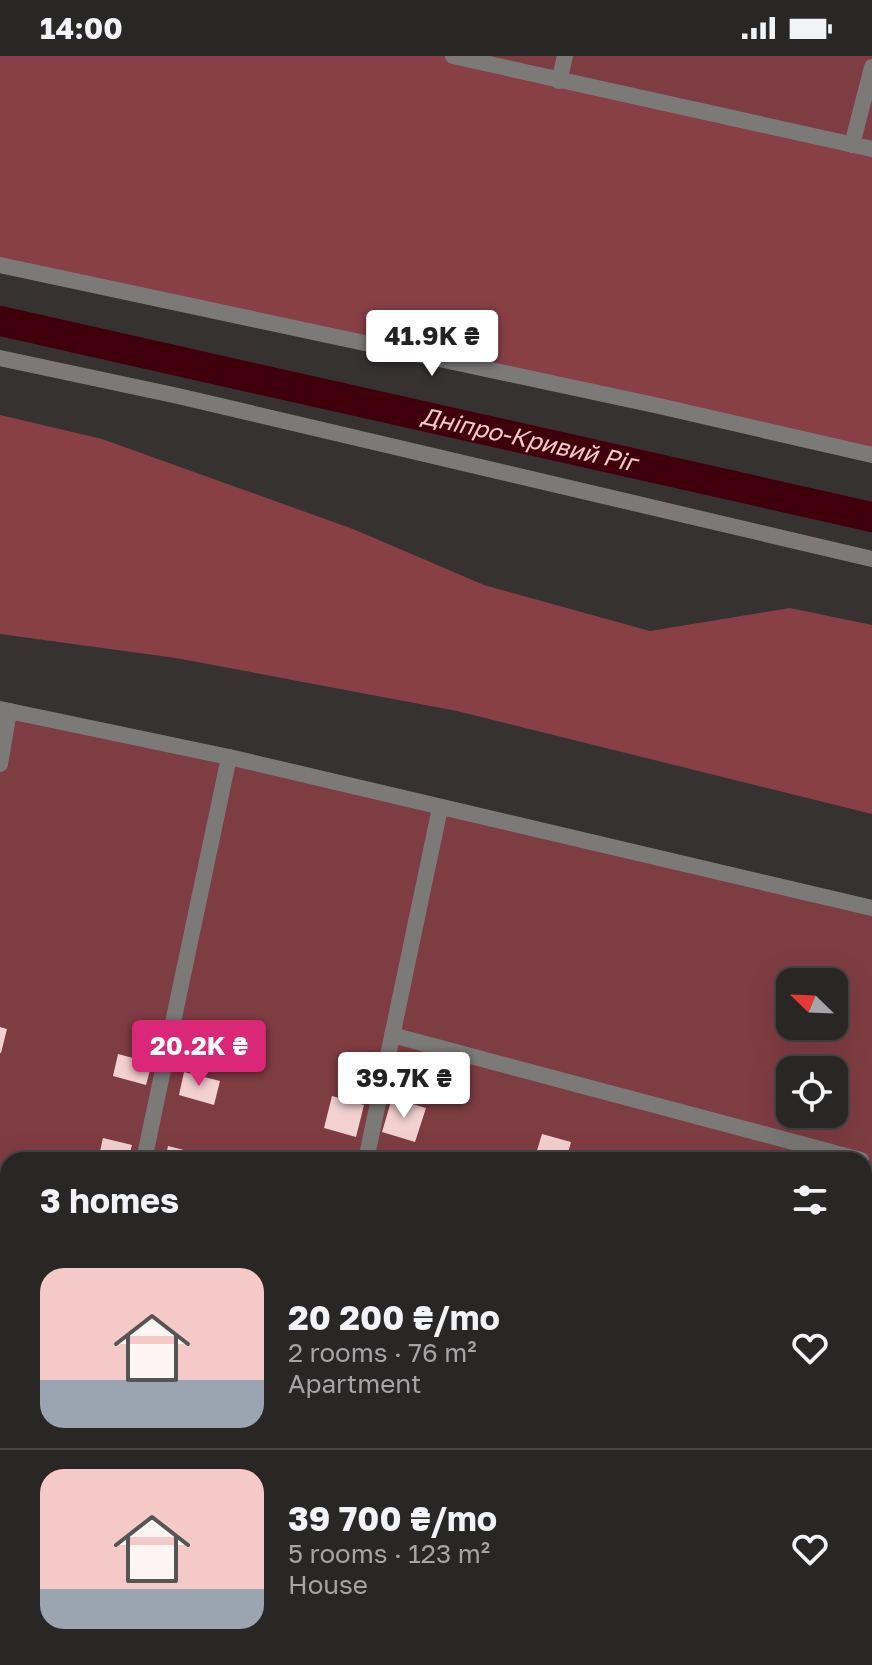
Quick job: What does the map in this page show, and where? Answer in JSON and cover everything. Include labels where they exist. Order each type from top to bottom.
[{"type":"street","points":[[453,56],[872,149]]},
{"type":"street","points":[[559,81],[565,56]]},
{"type":"street","points":[[852,145],[872,67]]},
{"type":"street","points":[[0,265],[659,406],[872,455]]},
{"type":"street","points":[[0,358],[178,396],[872,559]]},
{"type":"street","points":[[0,764],[5,710],[229,757],[872,908]]},
{"type":"street","points":[[146,1152],[229,757]]},
{"type":"street","points":[[368,1152],[440,808]]},
{"type":"street","points":[[392,1035],[833,1152]]},
{"type":"shaded area","points":[[0,56],[454,56],[872,149],[872,455],[0,265]]},
{"type":"shaded area","points":[[454,56],[872,56],[872,149]]},
{"type":"shaded area","points":[[0,415],[102,439],[353,529],[484,585],[650,631],[790,608],[872,625],[872,814],[457,711],[176,658],[0,634]]},
{"type":"shaded area","points":[[0,709],[872,908],[872,1152],[0,1152]]},
{"type":"building","points":[[0,1027],[7,1029],[1,1053],[0,1053]]},
{"type":"building","points":[[118,1054],[152,1063],[146,1085],[113,1076]]},
{"type":"building","points":[[184,1072],[220,1081],[214,1105],[179,1095]]},
{"type":"building","points":[[332,1096],[364,1105],[356,1137],[324,1128]]},
{"type":"building","points":[[392,1098],[426,1108],[415,1142],[382,1132]]},
{"type":"building","points":[[542,1134],[571,1142],[568,1152],[536,1152]]},
{"type":"building","points":[[103,1138],[132,1145],[130,1152],[100,1152]]},
{"type":"building","points":[[168,1146],[192,1152],[167,1152]]},
{"type":"waterway","name":"Дніпро-Кривий Ріг","points":[[0,321],[872,517]]}]
